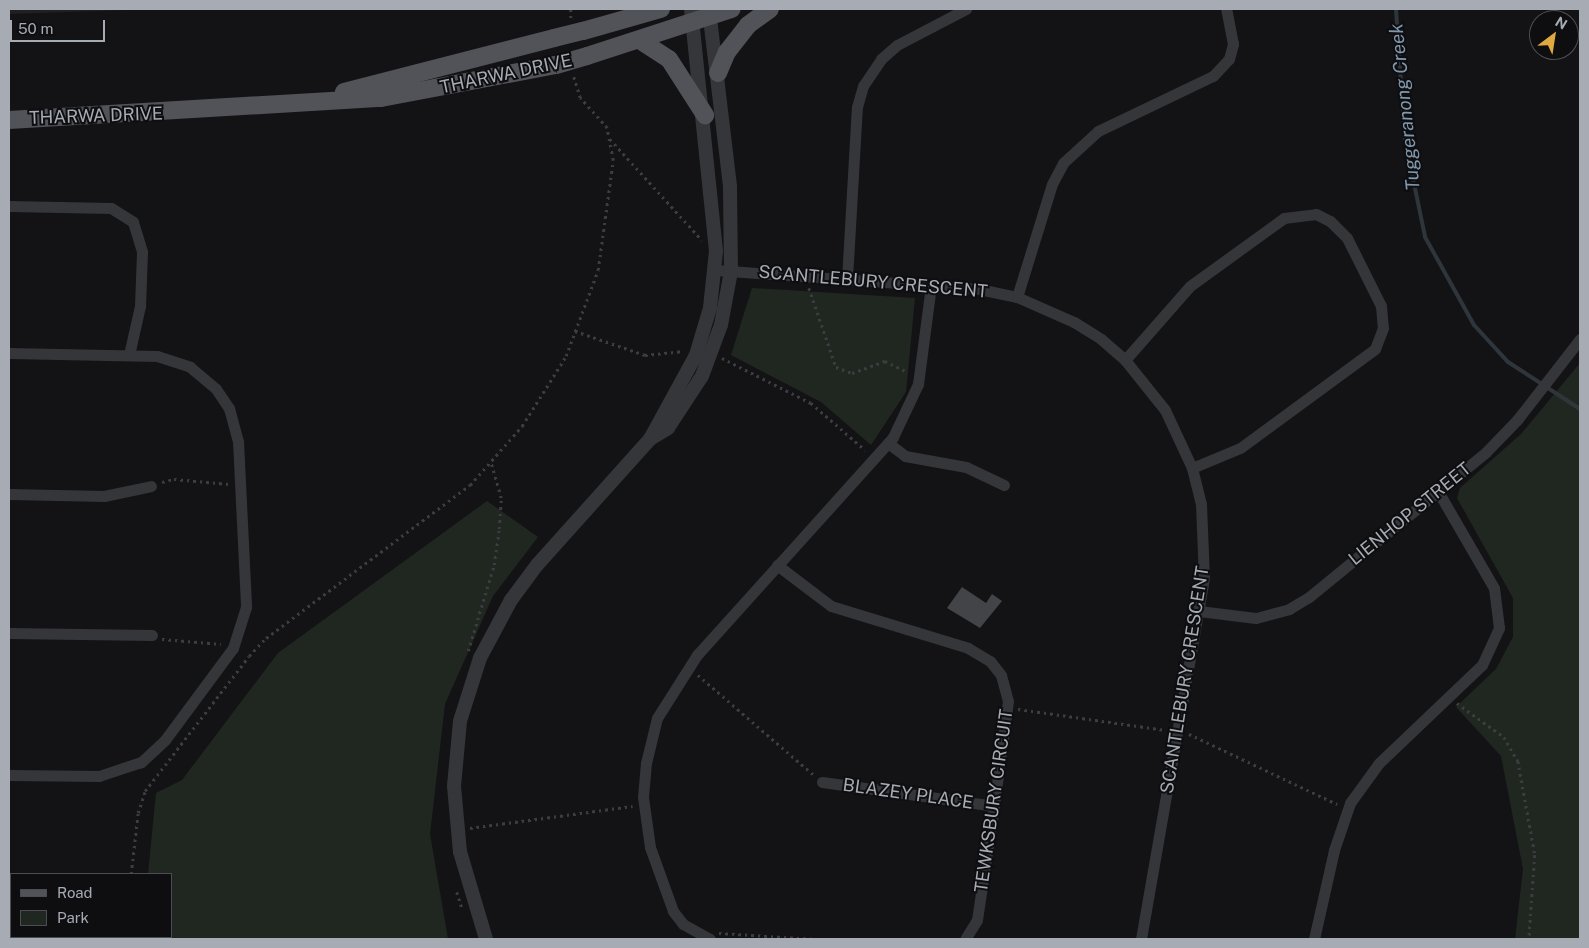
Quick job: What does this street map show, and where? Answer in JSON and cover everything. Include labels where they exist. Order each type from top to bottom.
[{"type":"main road","points":[[612,24],[632,9]]},
{"type":"main road","name":"THARWA DRIVE","points":[[272,106],[377,85],[554,38],[577,29],[612,24],[661,9]]},
{"type":"main road","name":"THARWA DRIVE","points":[[9,120],[272,106],[381,98],[572,62],[641,42],[701,15],[732,9]]},
{"type":"main road","points":[[718,73],[743,32],[770,9]]},
{"type":"main road","points":[[641,42],[669,59],[704,115]]},
{"type":"street","points":[[847,279],[857,107],[863,86],[881,59],[897,44],[966,9]]},
{"type":"street","points":[[1017,297],[1052,184],[1063,163],[1098,131],[1219,71],[1233,44],[1226,9]]},
{"type":"street","points":[[486,939],[456,830],[454,786],[466,700],[480,658],[511,600],[650,440],[708,357],[722,325],[731,271],[730,186],[718,73],[701,15]]},
{"type":"street","points":[[701,15],[704,115],[716,270],[710,308],[708,357]]},
{"type":"street","points":[[9,206],[111,208],[133,222],[142,252],[140,306],[129,355]]},
{"type":"street","points":[[1125,360],[1190,286],[1284,218],[1316,214],[1330,221],[1347,238],[1381,306],[1383,328],[1375,349],[1240,448],[1192,468]]},
{"type":"street","name":"SCANTLEBURY CRESCENT","points":[[716,270],[931,284],[1017,297],[1074,322],[1125,360],[1165,410],[1192,468],[1205,540],[1199,611],[1141,939]]},
{"type":"street","points":[[712,936],[696,934],[673,911],[650,847],[644,807],[650,740],[667,697],[696,655],[888,443],[918,386],[926,354],[931,284]]},
{"type":"street","name":"LIENHOP STREET","points":[[1199,611],[1256,618],[1289,609],[1439,493],[1486,452],[1541,390],[1580,338]]},
{"type":"street","points":[[9,353],[157,356],[190,367],[216,389],[229,408],[238,441],[246,607],[242,629],[233,648],[165,740],[141,762],[99,776],[9,775]]},
{"type":"street","points":[[888,443],[905,456],[966,467],[1004,485]]},
{"type":"street","points":[[9,494],[104,496],[151,486]]},
{"type":"street","points":[[1314,939],[1334,850],[1350,803],[1379,763],[1482,665],[1493,648],[1499,608],[1494,588],[1439,493]]},
{"type":"street","name":"TEWKSBURY CIRCUIT","points":[[777,565],[831,606],[968,648],[990,661],[1001,676],[1008,701],[994,806],[977,920],[965,939]]},
{"type":"street","points":[[9,633],[152,635]]},
{"type":"street","name":"BLAZEY PLACE","points":[[822,782],[994,806]]},
{"type":"path","points":[[571,9],[577,29]]},
{"type":"path","points":[[572,62],[575,90],[600,115],[610,139],[701,240],[715,244]]},
{"type":"path","points":[[131,873],[138,814],[145,792],[249,656],[266,638],[470,485],[522,426],[550,384],[576,331],[598,270],[608,215],[610,139]]},
{"type":"path","points":[[808,276],[836,367],[852,373],[885,361],[898,364],[918,386]]},
{"type":"path","points":[[576,331],[645,355],[674,350],[708,357],[811,403],[874,458]]},
{"type":"path","points":[[708,357],[722,349]]},
{"type":"path","points":[[151,486],[174,479],[233,484],[232,476]]},
{"type":"path","points":[[152,635],[166,641],[227,645],[221,653]]},
{"type":"path","points":[[693,670],[822,782]]},
{"type":"path","points":[[1448,696],[1504,737],[1518,762],[1535,855],[1529,939]]},
{"type":"path","points":[[1184,743],[1188,723]]},
{"type":"path","points":[[470,828],[644,807]]},
{"type":"path","points":[[468,819],[471,837]]},
{"type":"path","points":[[712,936],[817,939]]},
{"type":"shaded area","points":[[9,9],[157,9],[9,14]]},
{"type":"green space","points":[[752,288],[915,298],[906,392],[871,445],[821,402],[731,355]]},
{"type":"green space","points":[[1580,363],[1580,939],[1515,939],[1523,869],[1501,756],[1456,707],[1496,669],[1513,637],[1513,598],[1457,498],[1460,488],[1521,434]]},
{"type":"green space","points":[[487,501],[538,537],[493,596],[445,704],[430,834],[448,939],[146,939],[172,938],[172,873],[148,873],[156,793],[182,780],[278,653]]},
{"type":"building","points":[[962,587],[986,603],[992,594],[1002,601],[980,628],[947,608]]},
{"type":"waterway","name":"Tuggeranong Creek","points":[[1396,9],[1405,140],[1425,237],[1474,325],[1508,362],[1580,409]]}]
